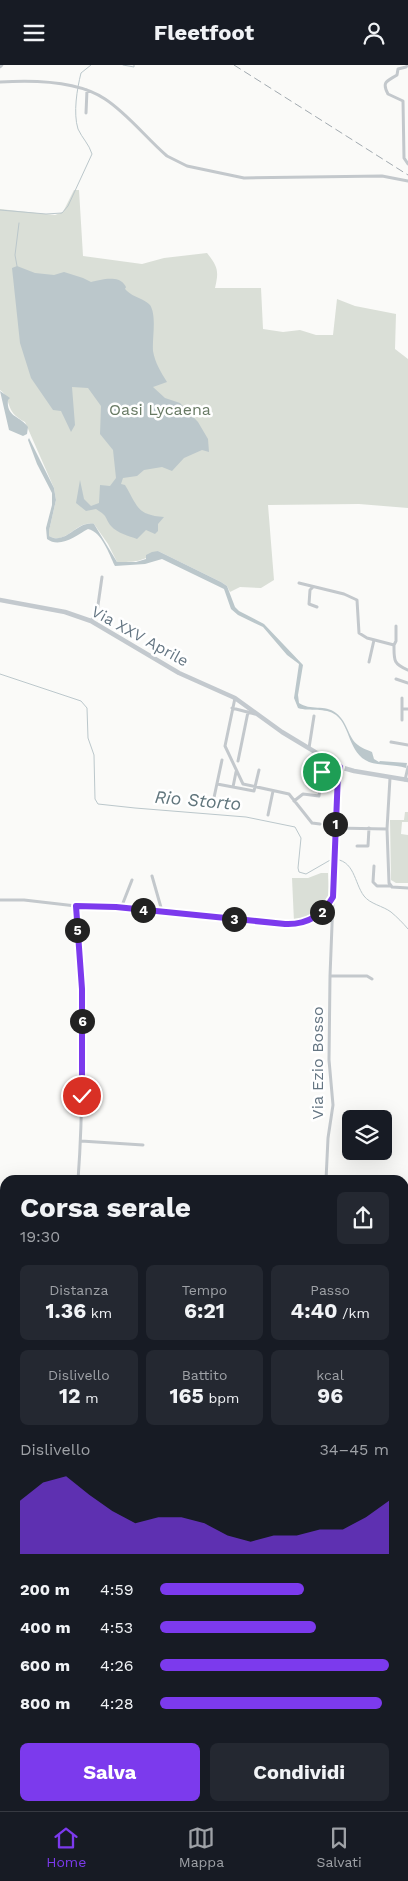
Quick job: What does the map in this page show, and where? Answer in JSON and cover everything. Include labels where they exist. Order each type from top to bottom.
[{"type":"main road","name":"Via XXV Aprile","points":[[0,600],[65,612],[91,621],[184,675],[235,698],[282,732],[340,767],[406,780]]},
{"type":"street","points":[[408,65],[398,69],[397,75],[386,81],[386,87],[388,94],[403,101],[404,158],[408,164]]},
{"type":"street","points":[[0,83],[37,81],[84,89],[108,100],[167,156],[187,166],[244,178],[382,176],[407,180]]},
{"type":"street","points":[[84,89],[86,113]]},
{"type":"street","points":[[91,621],[97,612],[102,577]]},
{"type":"street","points":[[299,583],[357,599],[359,633],[366,639],[394,645]]},
{"type":"street","points":[[314,587],[310,590],[309,604],[317,607]]},
{"type":"street","points":[[396,626],[394,659],[399,666],[408,670]]},
{"type":"street","points":[[369,662],[374,640]]},
{"type":"street","points":[[396,679],[408,683]]},
{"type":"street","points":[[235,698],[225,746],[243,784],[289,794],[312,823],[320,824]]},
{"type":"street","points":[[402,698],[402,720]]},
{"type":"street","points":[[232,708],[260,716]]},
{"type":"street","points":[[402,709],[408,709]]},
{"type":"street","points":[[238,761],[248,712]]},
{"type":"street","points":[[308,748],[314,716]]},
{"type":"street","points":[[391,742],[408,745]]},
{"type":"street","points":[[294,801],[304,794],[319,796],[322,772],[320,767],[324,758]]},
{"type":"street","points":[[212,807],[222,760]]},
{"type":"street","points":[[340,767],[338,773],[335,828],[387,829]]},
{"type":"street","points":[[406,780],[408,768]]},
{"type":"street","points":[[233,787],[236,770]]},
{"type":"street","points":[[217,784],[254,791],[258,770]]},
{"type":"street","points":[[390,778],[387,829],[387,859],[390,886]]},
{"type":"street","points":[[268,815],[274,791]]},
{"type":"street","name":"Via Ezio Bosso","points":[[326,1175],[328,1138],[333,1105],[329,1053],[335,828]]},
{"type":"street","points":[[358,846],[368,846],[369,828]]},
{"type":"street","points":[[374,866],[373,882],[377,886],[408,887]]},
{"type":"street","points":[[152,876],[162,911]]},
{"type":"street","points":[[121,908],[132,880]]},
{"type":"street","points":[[0,900],[24,900],[76,906],[162,911],[293,924],[315,918],[329,905],[333,897]]},
{"type":"street","points":[[76,906],[82,989],[82,1096],[78,1175]]},
{"type":"street","points":[[330,976],[367,976],[372,979]]},
{"type":"street","points":[[81,1141],[143,1145]]},
{"type":"green space","name":"Oasi Lycaena","points":[[74,190],[79,190],[83,256],[142,264],[164,258],[207,253],[217,269],[215,288],[261,288],[263,329],[283,332],[300,330],[316,335],[333,335],[337,299],[355,306],[396,314],[395,349],[408,359],[408,508],[359,504],[268,505],[274,580],[261,588],[240,587],[230,592],[227,586],[221,582],[158,551],[138,561],[117,562],[108,544],[94,524],[82,525],[61,538],[49,536],[56,500],[54,488],[25,422],[14,414],[6,397],[0,390],[0,209],[55,215],[63,212]]},
{"type":"green space","points":[[405,812],[408,812],[408,822],[402,822],[401,834],[408,835],[408,883],[396,883],[391,880],[390,820],[404,820]]},
{"type":"green space","points":[[321,873],[328,873],[329,898],[325,908],[305,920],[294,922],[292,878],[308,878]]},
{"type":"shaded area","points":[[17,266],[35,273],[54,275],[64,272],[91,282],[108,279],[121,281],[126,290],[150,305],[154,321],[153,351],[158,367],[167,382],[153,387],[165,398],[180,403],[198,422],[208,439],[209,452],[202,450],[184,458],[172,471],[162,467],[144,470],[137,476],[123,478],[121,484],[125,485],[139,509],[148,514],[164,517],[158,524],[158,531],[155,534],[146,530],[137,539],[114,528],[105,516],[96,509],[86,511],[76,503],[80,480],[84,499],[91,506],[99,503],[100,485],[110,486],[116,478],[113,450],[100,434],[101,406],[88,388],[72,387],[75,425],[71,432],[61,411],[53,410],[31,378],[20,343],[12,268]]},
{"type":"shaded area","points":[[0,391],[10,398],[8,400],[9,410],[28,427],[27,434],[23,436],[9,430]]},
{"type":"shaded area","points":[[29,438],[54,488],[56,500],[49,536],[61,538],[82,526],[94,524],[117,562],[136,562],[146,559],[146,555],[152,552],[158,551],[221,582],[227,586],[235,607],[264,624],[303,665],[298,695],[299,703],[308,707],[332,710],[343,721],[355,742],[372,752],[374,759],[379,762],[407,763],[406,768],[369,762],[357,753],[345,726],[336,715],[322,710],[298,708],[294,698],[299,664],[287,655],[263,627],[238,615],[231,609],[224,589],[162,559],[145,564],[115,566],[101,539],[97,534],[88,529],[63,542],[57,543],[47,539],[46,528],[52,505],[52,493],[37,464],[28,440]]},
{"type":"waterway","points":[[0,210],[46,214],[62,213],[68,206],[92,154],[78,129],[76,108],[81,73],[91,65]]},
{"type":"waterway","points":[[123,65],[134,67],[134,65]]},
{"type":"waterway","points":[[17,266],[15,255],[19,223]]},
{"type":"waterway","name":"Rio Storto","points":[[0,674],[81,701],[87,708],[88,738],[94,755],[95,799],[98,804],[246,817],[295,827],[301,838],[299,872],[306,874],[332,859],[340,860],[350,867],[364,896],[391,912],[408,929]]},
{"type":"railway","points":[[234,65],[408,175]]},
{"type":"route","points":[[82,1096],[82,989],[76,906],[116,907],[285,924],[302,923],[315,918],[329,905],[333,897],[333,864],[338,773],[340,767],[324,758],[320,767],[322,772]]}]
